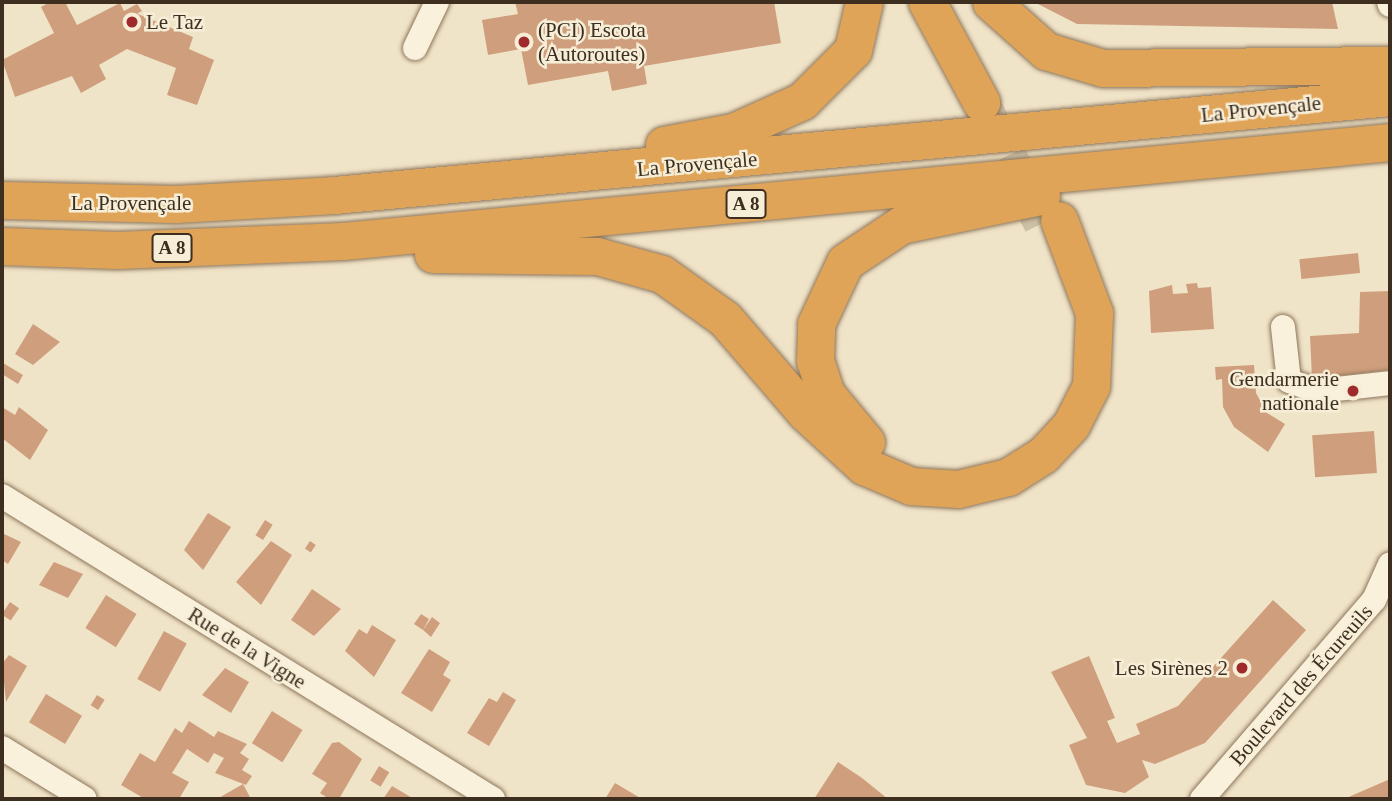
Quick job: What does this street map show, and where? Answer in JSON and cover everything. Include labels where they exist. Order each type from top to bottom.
[{"type":"highway","points":[[507,182],[733,132],[781,113],[845,62],[860,31],[864,2]]},
{"type":"highway","points":[[927,2],[991,101],[953,2]]},
{"type":"highway","points":[[991,2],[1046,51],[1103,68],[1378,82]]},
{"type":"highway","name":"La Provençale","points":[[2,200],[175,204],[507,182],[1378,82]]},
{"type":"highway","name":"A 8","points":[[2,246],[129,250],[343,241],[1387,143]]},
{"type":"highway","points":[[343,241],[462,256],[597,256],[662,274],[725,319],[804,412],[864,466],[911,486],[958,489],[1008,477],[1043,455],[1071,425],[1091,386],[1094,313],[1051,222],[1079,338],[1072,382],[1057,416],[1033,442],[1002,461],[958,471],[879,454],[848,426],[815,361],[816,324],[845,262],[901,225],[1149,165]]},
{"type":"street","points":[[415,48],[437,2]]},
{"type":"street","points":[[1283,327],[1289,381],[1318,391],[1390,383]]},
{"type":"street","name":"Rue de la Vigne","points":[[2,496],[461,791],[493,799]]},
{"type":"street","name":"Boulevard des Écureuils","points":[[1202,799],[1374,600],[1390,564]]},
{"type":"street","points":[[2,748],[85,799]]},
{"type":"building","points":[[50,2],[65,2],[77,25],[120,3],[124,11],[137,4],[142,11],[128,19],[138,14],[193,37],[189,49],[214,60],[197,105],[167,95],[176,68],[127,49],[99,65],[106,79],[81,93],[72,76],[15,97],[2,60],[54,33],[41,7]]},
{"type":"building","points":[[515,2],[774,2],[781,43],[644,66],[647,84],[612,91],[608,71],[528,85],[521,49],[488,55],[482,20],[518,14]]},
{"type":"building","points":[[1034,2],[1332,2],[1338,29],[1077,24]]},
{"type":"building","points":[[1358,253],[1360,273],[1301,279],[1299,259]]},
{"type":"building","points":[[1197,283],[1198,288],[1211,287],[1214,329],[1151,333],[1149,291],[1172,285],[1173,294],[1188,293],[1186,284]]},
{"type":"building","points":[[1390,291],[1390,370],[1312,379],[1310,336],[1359,333],[1360,292]]},
{"type":"building","points":[[33,324],[60,342],[33,365],[15,354]]},
{"type":"building","points":[[3,363],[23,375],[18,384],[2,374]]},
{"type":"building","points":[[1254,365],[1256,393],[1267,413],[1285,424],[1268,452],[1234,427],[1223,407],[1222,379],[1216,380],[1215,367]]},
{"type":"building","points":[[2,407],[15,415],[19,407],[48,430],[30,460],[2,438]]},
{"type":"building","points":[[1374,431],[1377,473],[1315,477],[1312,435]]},
{"type":"building","points":[[208,513],[231,527],[203,570],[184,550]]},
{"type":"building","points":[[265,520],[273,525],[263,540],[255,535]]},
{"type":"building","points":[[2,533],[21,542],[8,564],[2,560]]},
{"type":"building","points":[[271,541],[292,555],[261,605],[236,582]]},
{"type":"building","points":[[310,541],[316,545],[311,552],[305,548]]},
{"type":"building","points":[[54,562],[83,574],[68,598],[39,585]]},
{"type":"building","points":[[312,589],[341,609],[314,636],[291,620]]},
{"type":"building","points":[[106,595],[137,614],[116,647],[85,628]]},
{"type":"building","points":[[1273,600],[1306,630],[1205,743],[1155,764],[1142,760],[1149,777],[1125,793],[1086,785],[1069,745],[1087,738],[1051,672],[1089,656],[1115,718],[1107,721],[1117,743],[1140,734],[1136,724],[1178,706]]},
{"type":"building","points":[[10,602],[19,608],[11,621],[2,615]]},
{"type":"building","points":[[421,614],[429,619],[423,630],[414,624]]},
{"type":"building","points":[[432,617],[440,623],[431,637],[423,630]]},
{"type":"building","points":[[372,625],[396,640],[374,677],[345,651],[359,629],[367,634]]},
{"type":"building","points":[[164,631],[187,644],[160,692],[137,679]]},
{"type":"building","points":[[429,649],[450,662],[443,675],[451,680],[432,712],[401,693]]},
{"type":"building","points":[[9,655],[27,666],[6,702],[2,664]]},
{"type":"building","points":[[225,668],[249,682],[231,713],[202,695]]},
{"type":"building","points":[[503,692],[516,700],[489,746],[467,733],[489,698],[497,702]]},
{"type":"building","points":[[46,694],[82,716],[65,744],[29,722]]},
{"type":"building","points":[[97,695],[105,700],[98,710],[91,705]]},
{"type":"building","points":[[272,711],[303,730],[282,762],[252,743]]},
{"type":"building","points":[[189,721],[214,737],[218,731],[247,744],[240,753],[249,759],[242,770],[252,776],[246,785],[215,773],[224,758],[214,753],[208,763],[187,749],[172,773],[189,782],[179,799],[145,799],[121,785],[140,753],[155,762],[175,728],[182,733]]},
{"type":"building","points":[[339,742],[362,759],[339,799],[329,799],[320,793],[327,783],[312,774],[332,743]]},
{"type":"building","points":[[838,762],[862,778],[888,799],[814,799]]},
{"type":"building","points":[[379,766],[389,772],[381,787],[370,781]]},
{"type":"building","points":[[1390,779],[1390,799],[1344,799]]},
{"type":"building","points":[[615,783],[642,799],[605,799]]},
{"type":"building","points":[[243,784],[251,799],[217,799]]},
{"type":"building","points":[[392,786],[414,799],[383,799]]},
{"type":"tunnel","points":[[983,106],[1042,223]]},
{"type":"place","name":"Le Taz","points":[[132,22]]},
{"type":"place","name":"(PCI) Escota (Autoroutes)","points":[[524,42]]},
{"type":"place","name":"Gendarmerie nationale","points":[[1353,391]]},
{"type":"place","name":"Les Sirènes 2","points":[[1242,668]]}]
